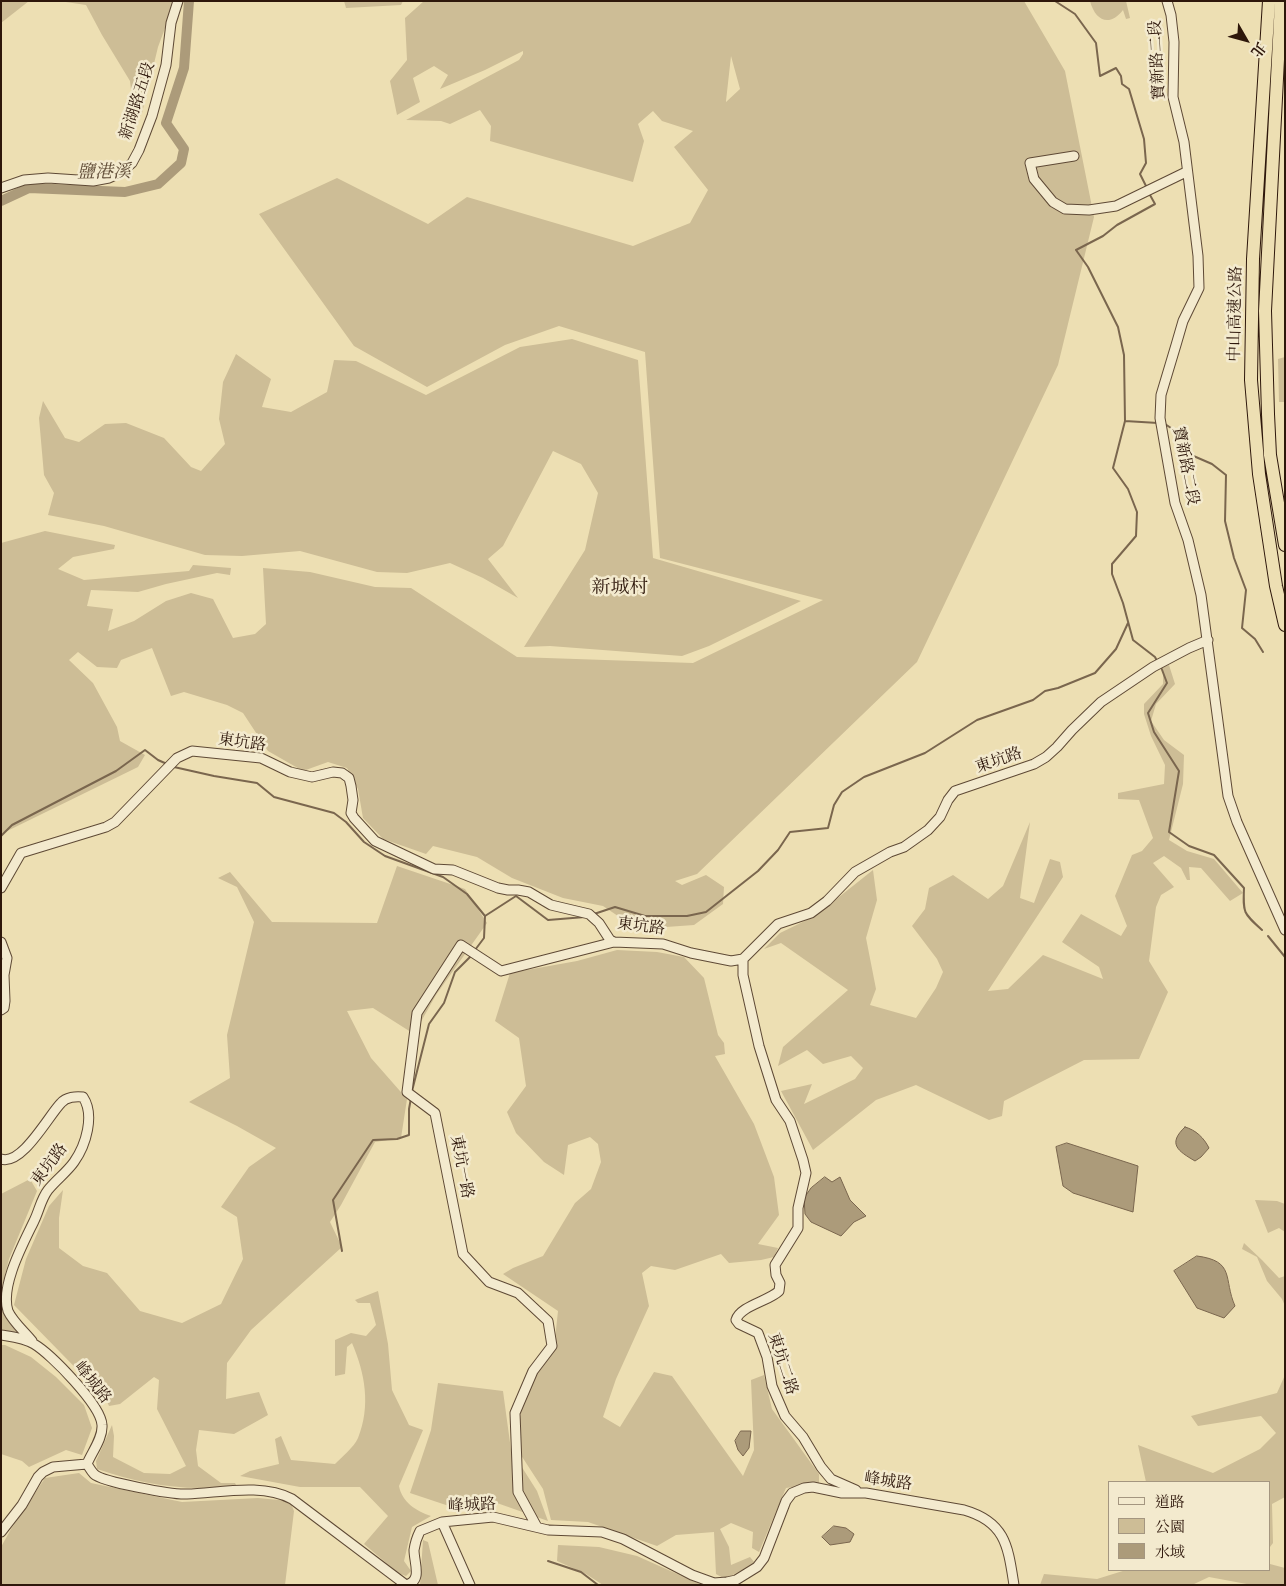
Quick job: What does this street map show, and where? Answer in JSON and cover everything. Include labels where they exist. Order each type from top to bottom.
[{"type":"highway","name":"中山高速公路","points":[[1269,1],[1253,259],[1251,380],[1259,474],[1276,586],[1285,625]]},
{"type":"highway","name":"中山高速公路","points":[[1281,1],[1265,311],[1270,455],[1285,545]]},
{"type":"street","name":"新湖路五段","points":[[1,188],[24,180],[48,178],[93,181],[109,178],[122,172],[132,163],[152,116],[166,64],[171,22],[178,1]]},
{"type":"street","name":"寶新路二段","points":[[1167,1],[1174,42],[1173,97],[1184,142],[1186,172],[1198,256],[1199,288],[1193,304],[1183,321],[1178,337],[1161,395],[1160,418],[1175,503],[1194,562],[1208,640],[1228,796],[1237,822],[1285,930]]},
{"type":"street","points":[[1074,156],[1030,163],[1034,179],[1053,202],[1065,209],[1089,210],[1116,206],[1186,172]]},
{"type":"street","name":"東坑路","points":[[1,888],[21,854],[106,827],[115,822],[177,758],[192,751],[261,758],[290,772],[312,777],[342,772],[349,778],[351,786],[353,800],[351,813],[375,841],[434,870],[453,870],[498,888],[528,892],[551,905],[589,914],[599,923],[610,940],[614,942],[663,944],[691,953],[731,961],[743,959],[778,924],[812,913],[827,901],[855,872],[890,852],[904,847],[928,830],[940,817],[948,800],[955,791],[1034,764],[1046,757],[1101,702],[1159,664],[1208,640]]},
{"type":"street","points":[[1,942],[7,958],[4,974],[5,1001],[4,1008],[1,1010]]},
{"type":"street","name":"東坑一路","points":[[538,1527],[518,1492],[515,1413],[533,1371],[552,1346],[548,1321],[518,1293],[489,1282],[463,1254],[435,1113],[407,1092],[417,1012],[462,945],[501,971],[614,942]]},
{"type":"street","name":"東坑二路","points":[[743,959],[743,975],[758,1046],[776,1100],[790,1121],[806,1173],[798,1208],[798,1228],[775,1266],[776,1275],[780,1283],[779,1290],[773,1297],[743,1311],[737,1316],[736,1320],[739,1324],[758,1332],[767,1357],[776,1399],[785,1416],[803,1437],[830,1479],[866,1493]]},
{"type":"street","name":"東坑路","points":[[1,1159],[4,1161],[9,1160],[34,1141],[62,1101],[76,1096],[83,1097],[88,1105],[89,1119],[81,1150],[74,1163],[46,1192],[34,1222],[18,1250],[9,1278],[6,1297],[8,1311],[36,1345]]},
{"type":"street","name":"峰城路","points":[[1,1335],[23,1338],[36,1345],[80,1388],[97,1409],[102,1425],[100,1438],[87,1464],[94,1474],[119,1484],[176,1494],[215,1491],[268,1491],[281,1493],[292,1499],[406,1585],[411,1583],[416,1577],[417,1564],[414,1553],[420,1531],[442,1522],[493,1517],[548,1530],[602,1532],[623,1539],[692,1575],[714,1583],[736,1580],[757,1567],[764,1558],[786,1501],[792,1493],[804,1488],[813,1487],[842,1492],[866,1493],[977,1513],[1000,1531],[1008,1548],[1014,1585]]},
{"type":"street","points":[[1,1532],[22,1505],[38,1477],[43,1472],[53,1467],[87,1464]]},
{"type":"street","points":[[442,1522],[470,1585]]},
{"type":"green space","points":[[1,1],[29,1],[1,23]]},
{"type":"green space","points":[[59,1],[175,1],[158,47],[142,113],[134,116],[130,81],[86,5]]},
{"type":"green space","points":[[344,1],[403,1],[401,5],[346,8]]},
{"type":"green space","points":[[424,1],[1024,1],[1065,71],[1094,217],[1058,365],[917,662],[697,874],[675,881],[682,885],[706,875],[724,887],[723,904],[694,925],[666,927],[643,923],[618,916],[603,906],[563,898],[512,878],[477,857],[433,846],[426,854],[383,839],[363,818],[358,789],[347,768],[328,762],[303,771],[268,751],[243,713],[227,705],[184,692],[171,696],[152,648],[121,660],[117,668],[97,667],[78,652],[69,660],[93,683],[117,727],[120,741],[145,755],[138,767],[1,834],[1,543],[45,531],[115,545],[114,549],[73,557],[58,569],[84,580],[189,571],[193,565],[231,568],[230,575],[217,573],[138,592],[91,590],[87,606],[113,609],[108,631],[134,621],[166,601],[191,593],[213,599],[233,638],[255,634],[266,624],[263,568],[310,572],[375,587],[411,588],[517,657],[693,663],[823,600],[660,558],[645,352],[559,326],[505,345],[427,387],[354,346],[259,214],[337,178],[428,224],[467,197],[633,246],[690,223],[708,190],[674,147],[693,131],[662,121],[653,111],[638,124],[644,141],[633,182],[490,141],[491,126],[480,110],[450,124],[441,121],[406,120],[519,60],[523,51],[440,89],[448,75],[434,66],[413,78],[420,102],[397,115],[390,81],[407,60],[405,18]],"holes":[[[731,56],[740,89],[726,102]]]},
{"type":"green space","points":[[1090,1],[1126,1],[1130,18],[1126,19],[1123,10],[1113,19],[1103,19],[1095,13]]},
{"type":"green space","points":[[572,339],[638,360],[653,558],[801,601],[709,646],[682,656],[550,646],[524,647],[585,550],[598,493],[581,464],[553,451],[503,546],[488,559],[518,598],[483,578],[450,563],[407,573],[377,572],[300,551],[242,556],[205,555],[104,526],[48,515],[54,493],[44,475],[39,418],[43,401],[65,438],[79,442],[105,424],[126,423],[164,438],[191,467],[201,471],[225,444],[219,419],[223,382],[236,354],[271,379],[262,407],[291,412],[327,392],[334,360],[356,361],[426,395],[520,347]]},
{"type":"green space","points":[[1285,357],[1285,402],[1279,402],[1278,359]]},
{"type":"green space","points":[[1169,665],[1175,684],[1156,704],[1151,721],[1164,740],[1184,755],[1183,784],[1169,840],[1187,851],[1214,859],[1243,893],[1230,901],[1201,868],[1189,867],[1190,880],[1187,880],[1181,868],[1164,856],[1153,863],[1174,887],[1161,895],[1156,907],[1149,961],[1168,992],[1139,1059],[1084,1060],[1004,1101],[1002,1116],[989,1120],[916,1085],[876,1100],[813,1150],[781,1091],[812,1084],[804,1104],[855,1079],[863,1068],[851,1056],[823,1064],[807,1050],[778,1066],[783,1047],[848,990],[781,943],[764,949],[780,933],[815,916],[873,870],[877,900],[866,938],[876,989],[870,1005],[916,1018],[936,988],[943,972],[937,959],[912,926],[925,909],[929,888],[953,875],[988,899],[1003,886],[1030,822],[1020,898],[1034,903],[1050,859],[1060,862],[1063,877],[988,991],[1008,989],[1043,955],[1103,979],[1099,967],[1062,942],[1081,914],[1121,936],[1127,926],[1115,896],[1132,855],[1142,851],[1153,838],[1139,800],[1118,799],[1118,793],[1164,784],[1165,765],[1151,736],[1144,714],[1144,704],[1163,684],[1163,666]]},
{"type":"green space","points":[[397,866],[465,889],[487,923],[436,995],[414,1034],[373,1008],[347,1011],[371,1058],[407,1099],[401,1138],[375,1142],[330,1222],[342,1247],[251,1330],[227,1363],[226,1399],[259,1392],[268,1415],[234,1434],[199,1430],[196,1450],[198,1466],[221,1483],[235,1483],[236,1485],[201,1488],[166,1486],[131,1479],[97,1469],[96,1461],[112,1425],[114,1436],[113,1457],[144,1473],[170,1474],[186,1466],[157,1409],[159,1380],[154,1377],[120,1404],[109,1406],[106,1399],[14,1305],[26,1259],[49,1206],[63,1190],[59,1218],[59,1248],[83,1266],[107,1273],[140,1311],[182,1323],[221,1304],[243,1259],[237,1217],[221,1207],[249,1167],[276,1148],[189,1102],[230,1078],[227,1035],[254,922],[237,887],[218,878],[230,872],[272,922],[377,923]]},
{"type":"green space","points":[[617,950],[657,952],[684,957],[704,978],[718,1035],[724,1043],[725,1054],[715,1056],[754,1124],[774,1177],[779,1215],[758,1244],[778,1248],[774,1257],[729,1263],[721,1254],[675,1270],[651,1266],[642,1273],[649,1306],[616,1379],[603,1417],[620,1427],[654,1372],[672,1376],[743,1476],[754,1450],[751,1380],[764,1375],[772,1409],[819,1474],[819,1483],[786,1488],[759,1552],[752,1548],[753,1532],[731,1523],[720,1529],[729,1547],[731,1565],[750,1557],[755,1563],[725,1579],[716,1574],[714,1532],[676,1535],[657,1546],[588,1522],[551,1520],[543,1489],[517,1449],[522,1400],[536,1371],[554,1349],[558,1311],[503,1274],[543,1256],[575,1203],[591,1189],[601,1162],[598,1144],[590,1137],[568,1145],[564,1175],[544,1162],[516,1133],[507,1112],[526,1086],[519,1038],[495,1021],[510,973],[577,961]]},
{"type":"green space","points":[[30,1179],[37,1191],[9,1259],[1,1291],[1,1194]]},
{"type":"green space","points":[[1255,1200],[1277,1201],[1285,1204],[1285,1232],[1279,1228],[1268,1233]]},
{"type":"green space","points":[[1244,1243],[1279,1278],[1285,1276],[1285,1306],[1282,1299],[1267,1281],[1257,1257],[1242,1249]]},
{"type":"green space","points":[[378,1291],[388,1344],[392,1390],[409,1425],[423,1430],[399,1486],[406,1501],[431,1516],[412,1527],[404,1561],[411,1571],[406,1576],[398,1573],[364,1544],[388,1516],[360,1487],[300,1487],[240,1476],[250,1471],[279,1464],[275,1439],[281,1436],[291,1460],[335,1464],[354,1445],[362,1426],[364,1414],[365,1390],[363,1378],[352,1343],[347,1347],[345,1374],[335,1376],[335,1340],[351,1333],[366,1336],[376,1325],[370,1303],[358,1303],[355,1300]]},
{"type":"green space","points":[[1,1307],[18,1331],[13,1333],[1,1329]]},
{"type":"green space","points":[[1,1345],[31,1357],[56,1377],[84,1405],[92,1428],[82,1455],[66,1450],[29,1467],[22,1461],[1,1454]]},
{"type":"green space","points":[[1285,1375],[1285,1497],[1272,1504],[1273,1543],[1271,1546],[1271,1481],[1146,1481],[1138,1445],[1213,1473],[1260,1449],[1276,1433],[1261,1416],[1198,1426],[1191,1416],[1277,1393]]},
{"type":"green space","points":[[438,1383],[503,1391],[511,1450],[537,1491],[548,1521],[497,1503],[452,1507],[410,1493],[431,1430]]},
{"type":"green space","points":[[79,1473],[91,1483],[182,1502],[258,1498],[290,1501],[294,1511],[285,1585],[1,1585],[1,1547],[45,1478]]},
{"type":"green space","points":[[423,1540],[428,1542],[438,1585],[420,1585]]},
{"type":"green space","points":[[558,1545],[599,1547],[637,1556],[702,1585],[603,1585],[586,1574],[557,1561]]},
{"type":"green space","points":[[1271,1564],[1285,1568],[1285,1585],[1252,1585],[1209,1577],[1192,1585],[1040,1585],[1044,1574],[1097,1579],[1123,1571],[1271,1571]]},
{"type":"water","points":[[1185,1127],[1199,1135],[1209,1148],[1195,1161],[1177,1147],[1177,1138]]},
{"type":"water","points":[[1067,1143],[1138,1166],[1133,1212],[1073,1193],[1063,1186],[1056,1147]]},
{"type":"water","points":[[825,1177],[832,1182],[840,1177],[850,1200],[866,1216],[854,1222],[841,1236],[811,1222],[805,1214],[804,1198],[811,1188]]},
{"type":"water","points":[[1197,1256],[1218,1262],[1226,1273],[1235,1306],[1224,1318],[1197,1308],[1174,1271]]},
{"type":"water","points":[[741,1431],[751,1431],[749,1448],[743,1456],[738,1450],[735,1441]]},
{"type":"water","points":[[834,1526],[846,1528],[854,1534],[850,1542],[830,1545],[822,1537]]},
{"type":"waterway","name":"鹽港溪","points":[[1,201],[29,188],[125,192],[158,184],[181,163],[184,149],[166,123],[184,68],[189,1]]},
{"type":"waterway","points":[[1055,1],[1075,14],[1096,43],[1100,76],[1116,68],[1121,76],[1122,84],[1129,89],[1144,139],[1146,163],[1140,174],[1146,186]]},
{"type":"waterway","points":[[1150,195],[1155,204],[1076,250],[1088,267],[1118,327],[1124,355],[1125,421],[1113,468],[1128,489],[1137,512],[1136,536],[1112,564],[1112,574],[1123,603],[1133,640],[1155,657],[1157,661]]},
{"type":"waterway","points":[[1125,421],[1158,423]]},
{"type":"waterway","points":[[1165,424],[1180,434],[1182,451],[1212,464],[1226,475],[1225,521],[1234,558],[1246,590],[1242,628],[1255,639],[1263,652]]},
{"type":"waterway","points":[[594,914],[615,907],[645,916],[687,916],[706,912],[758,871],[778,850],[790,832],[828,828],[834,805],[842,792],[864,777],[925,753],[977,720],[1033,700],[1045,691],[1058,688],[1095,673],[1116,649],[1128,623]]},
{"type":"waterway","points":[[1161,667],[1167,683],[1148,713],[1154,732],[1179,771],[1169,832],[1189,846],[1214,855],[1244,888],[1244,908],[1251,920],[1262,930]]},
{"type":"waterway","points":[[1,836],[12,825],[116,771],[145,750],[167,764]]},
{"type":"waterway","points":[[174,767],[257,783],[274,797],[334,813],[346,822],[364,842],[385,856],[443,877],[467,894],[485,916],[516,896],[548,920],[585,917]]},
{"type":"waterway","points":[[475,950],[484,938],[485,916]]},
{"type":"waterway","points":[[1268,936],[1285,957]]},
{"type":"waterway","points":[[412,1091],[429,1024],[444,1003],[455,972],[471,956]]},
{"type":"waterway","points":[[342,1251],[333,1200],[373,1140],[397,1139],[409,1135],[411,1098]]},
{"type":"waterway","points":[[548,1561],[581,1572],[598,1585]]},
{"type":"district","name":"新城村","points":[[620,588]]}]
